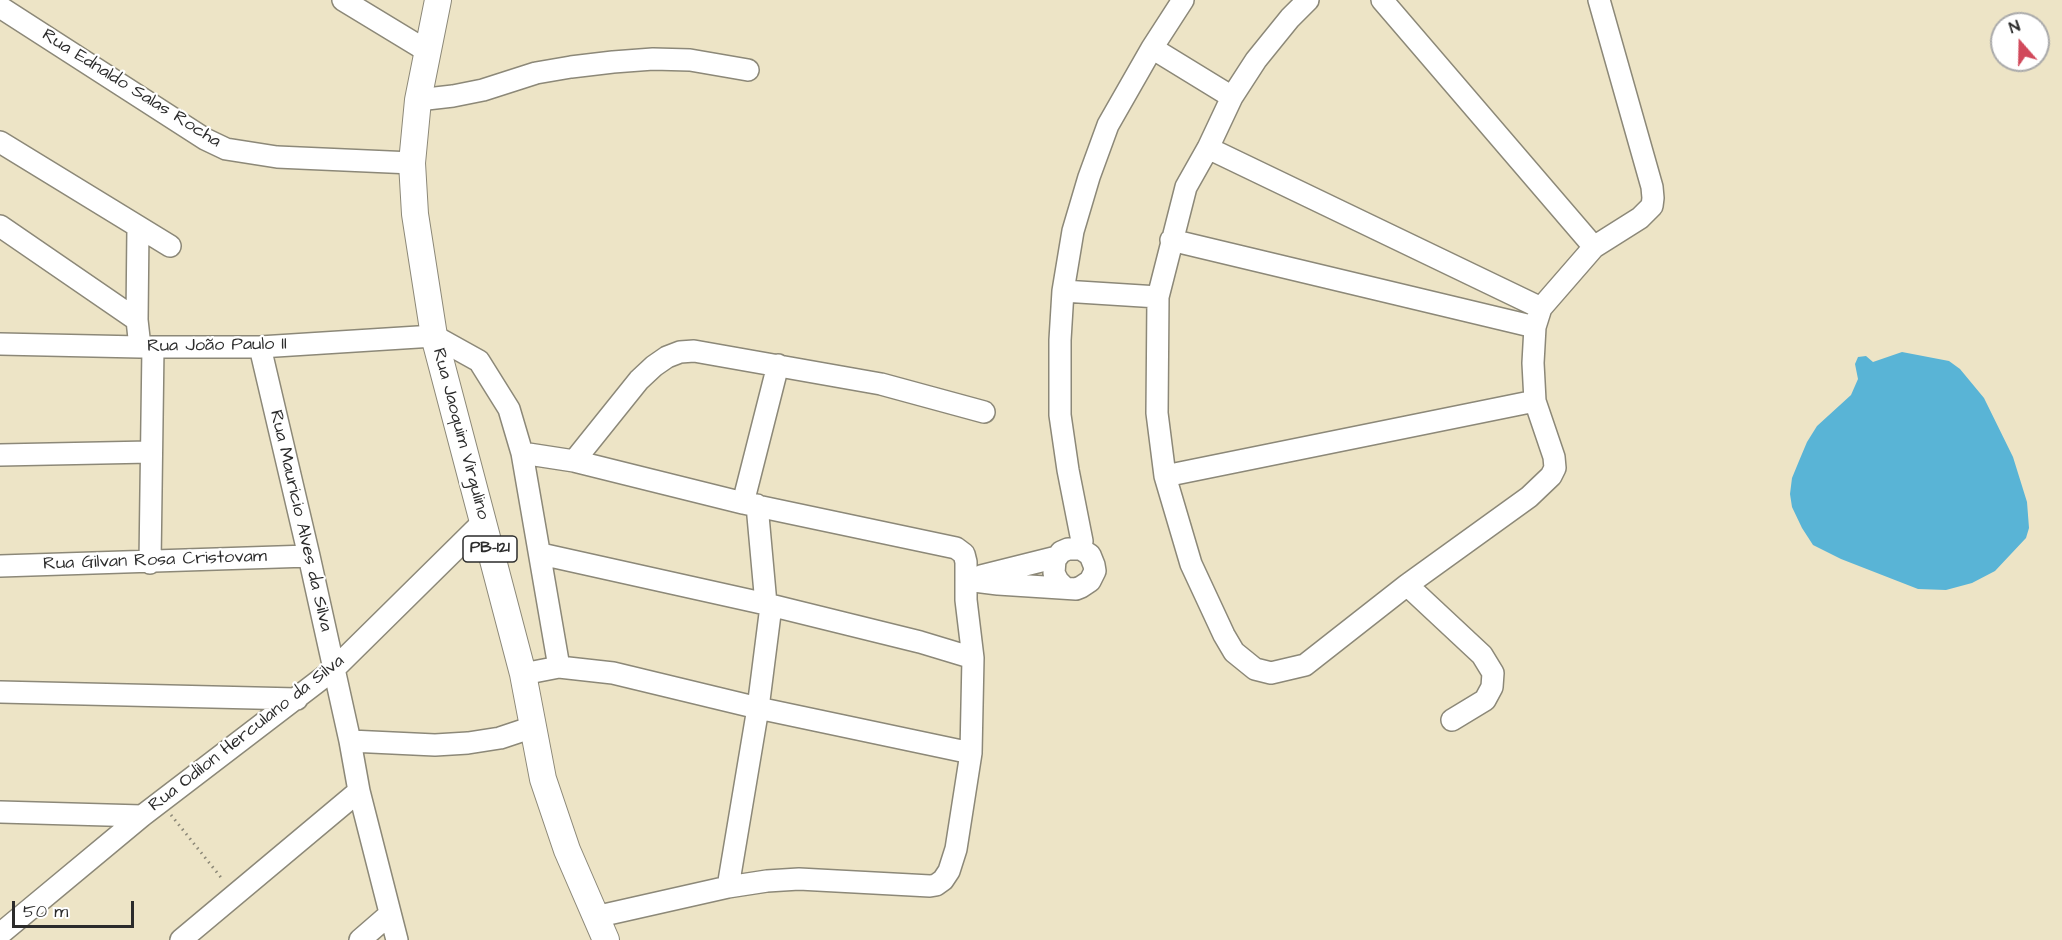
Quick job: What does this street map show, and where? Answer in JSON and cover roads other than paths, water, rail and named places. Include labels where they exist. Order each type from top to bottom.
[{"type":"main road","name":"Rua Jaoquim Virgulino","points":[[438,0],[418,100],[412,163],[415,214],[434,336],[523,674],[543,779],[567,850],[600,928]]},
{"type":"street","points":[[343,0],[427,51]]},
{"type":"street","points":[[1081,549],[1082,541],[1060,415],[1060,340],[1063,291],[1073,231],[1108,125],[1152,48],[1183,0]]},
{"type":"street","points":[[1308,0],[1290,18],[1256,60],[1232,97],[1208,148],[1186,187],[1158,297],[1157,413],[1165,476],[1191,564],[1234,652],[1254,669],[1271,673],[1305,665],[1407,585],[1529,497],[1551,476],[1555,468],[1554,457],[1535,401],[1533,363],[1538,318],[1594,247],[1640,218],[1652,206],[1653,198],[1652,187],[1599,0]]},
{"type":"street","points":[[1382,0],[1594,247]]},
{"type":"street","name":"Rua Ednaldo Salas Rocha","points":[[0,7],[205,139],[226,149],[277,157],[412,163]]},
{"type":"street","points":[[1152,48],[1232,97]]},
{"type":"street","points":[[418,100],[483,90],[536,73],[613,62],[653,59],[690,60],[748,70]]},
{"type":"street","points":[[0,142],[170,246]]},
{"type":"street","points":[[1208,148],[1538,318]]},
{"type":"street","points":[[0,226],[136,320]]},
{"type":"street","points":[[138,227],[136,320],[146,347],[150,452],[150,563]]},
{"type":"street","points":[[1172,240],[1538,318]]},
{"type":"street","points":[[1063,291],[1158,297]]},
{"type":"street","points":[[434,336],[479,361],[509,410],[522,453],[559,667]]},
{"type":"street","name":"Rua João Paulo II","points":[[0,344],[260,347],[434,336]]},
{"type":"street","name":"Rua Mauricio Alves da Silva","points":[[260,347],[309,556],[359,791],[397,940]]},
{"type":"street","points":[[574,461],[639,380],[667,357],[680,352],[694,351],[881,384],[984,411]]},
{"type":"street","points":[[728,887],[758,708],[769,605],[750,504],[778,365]]},
{"type":"street","points":[[1165,476],[1535,401]]},
{"type":"street","points":[[0,455],[150,452]]},
{"type":"street","points":[[522,453],[574,461],[750,504],[956,548],[964,554],[965,558],[966,600],[973,658],[972,753],[956,849],[949,871],[943,880],[936,885],[799,879],[728,887],[600,928]]},
{"type":"street","name":"Rua Odilon Herculano da Silva","points":[[4,928],[161,801],[333,670],[483,522]]},
{"type":"street","points":[[1068,549],[1081,549],[1093,560],[1095,571],[1086,585],[1076,589],[966,580],[1057,557],[1068,549]]},
{"type":"street","points":[[541,554],[769,605],[920,642],[973,658]]},
{"type":"street","name":"Rua Gilvan Rosa Cristovam","points":[[0,566],[150,563],[309,556]]},
{"type":"street","points":[[1057,557],[1054,573],[1064,587]]},
{"type":"street","points":[[1407,585],[1482,655],[1493,673],[1492,687],[1485,700],[1452,720]]},
{"type":"street","points":[[523,674],[559,667],[612,673],[758,708],[972,753]]},
{"type":"street","points":[[0,692],[297,699]]},
{"type":"street","points":[[350,741],[435,745],[468,744],[500,738],[534,727]]},
{"type":"street","points":[[181,940],[359,791]]},
{"type":"street","points":[[0,812],[142,816]]},
{"type":"street","points":[[360,940],[390,914]]},
{"type":"water","points":[[1902,352],[1949,361],[1960,369],[1984,398],[2013,457],[2027,502],[2029,528],[2026,538],[1995,571],[1972,583],[1946,590],[1918,589],[1841,559],[1813,545],[1792,507],[1790,494],[1792,478],[1807,442],[1817,426],[1851,395],[1858,379],[1855,364],[1858,357],[1866,356],[1873,362]]}]
